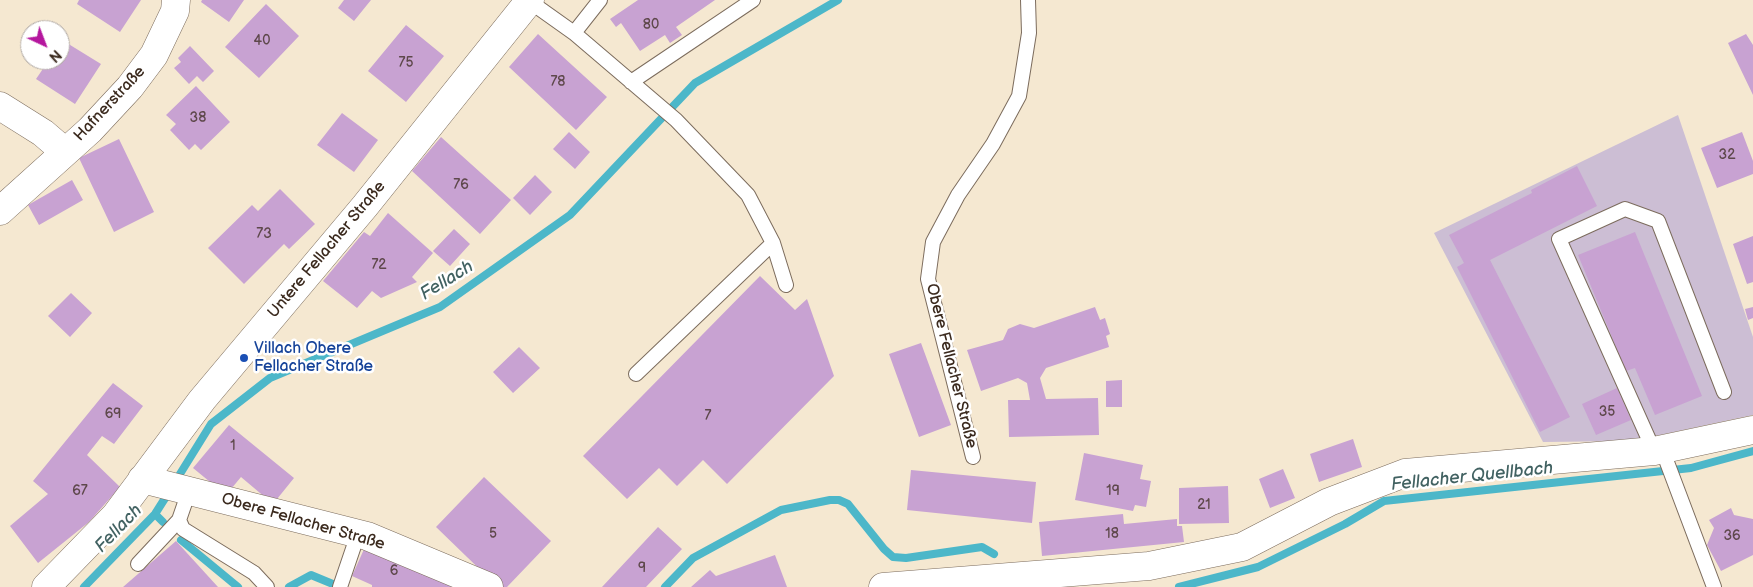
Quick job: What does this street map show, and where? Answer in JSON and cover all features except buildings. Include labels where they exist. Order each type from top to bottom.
[{"type":"street","name":"Hafnerstraße","points":[[0,211],[64,151],[90,130],[144,69],[165,33],[175,10],[176,0]]},
{"type":"street","name":"Untere Fellacher Straße","points":[[46,587],[116,515],[170,486],[202,400],[365,206],[530,1]]},
{"type":"street","name":"Hafnerstraße","points":[[0,106],[43,133],[64,151]]},
{"type":"street","points":[[883,587],[1149,566],[1242,547],[1329,502],[1405,473],[1661,454],[1753,430]]},
{"type":"street","name":"Obere Fellacher Straße","points":[[170,486],[358,534],[488,587]]},
{"type":"lane","points":[[574,33],[600,0]]},
{"type":"lane","points":[[630,82],[752,0]]},
{"type":"lane","name":"Obere Fellacher Straße","points":[[973,457],[928,279],[933,242],[958,195],[993,144],[1019,96],[1030,33],[1028,0]]},
{"type":"lane","name":"Untere Fellacher Straße","points":[[530,1],[574,33],[676,120],[748,195],[773,243]]},
{"type":"lane","points":[[1714,587],[1679,495],[1661,454],[1558,239],[1625,209],[1658,221],[1724,392]]},
{"type":"lane","points":[[636,374],[773,243],[786,285]]},
{"type":"lane","points":[[170,486],[183,529],[254,573],[267,587]]},
{"type":"lane","points":[[138,564],[179,520]]},
{"type":"lane","points":[[341,583],[358,534]]},
{"type":"shaded area","points":[[1678,115],[1753,337],[1753,415],[1632,441],[1543,442],[1434,233]]},
{"type":"waterway","name":"Fellach","points":[[175,482],[211,424],[270,378],[440,307],[570,215],[695,83],[838,0]]},
{"type":"waterway","name":"Fellacher Quellbach","points":[[1179,587],[1258,567],[1345,524],[1384,501],[1691,468],[1753,451]]},
{"type":"waterway","name":"Fellach","points":[[84,587],[155,514],[169,492]]},
{"type":"waterway","name":"Fellacher Quellbach","points":[[665,587],[693,558],[781,510],[830,500],[839,500],[848,504],[884,549],[893,557],[906,558],[982,547],[994,554]]},
{"type":"waterway","name":"Fellacher Quellbach","points":[[155,514],[163,522]]},
{"type":"waterway","name":"Fellacher Quellbach","points":[[181,540],[238,587]]},
{"type":"waterway","name":"Fellacher Quellbach","points":[[289,587],[311,575],[340,587]]},
{"type":"place","name":"Villach Obere Fellacher Straße","points":[[244,358]]}]
